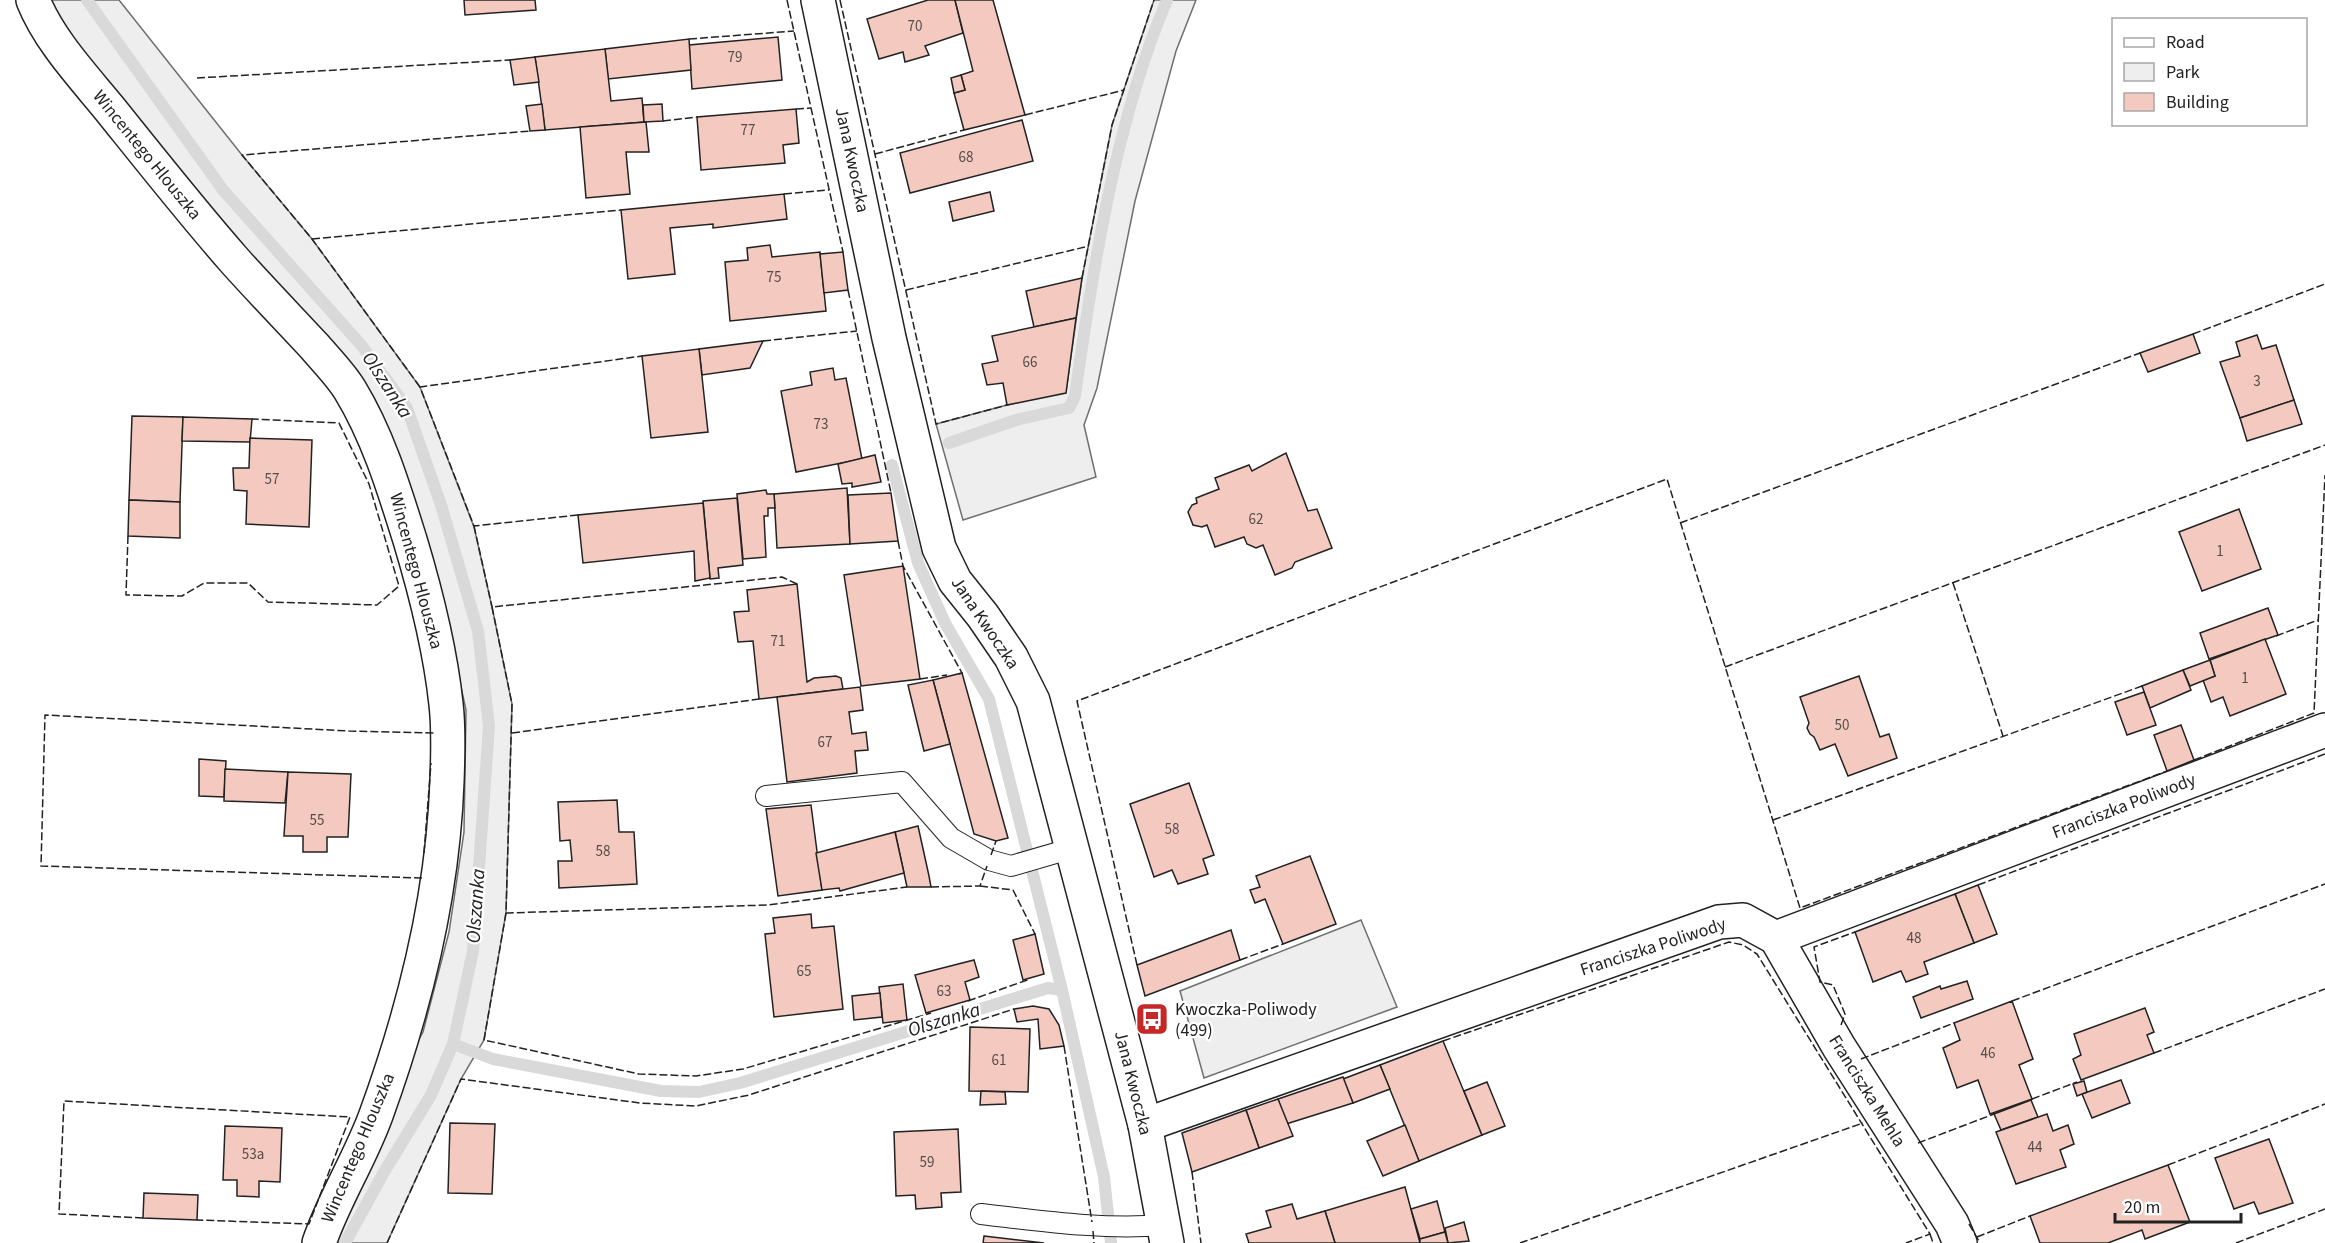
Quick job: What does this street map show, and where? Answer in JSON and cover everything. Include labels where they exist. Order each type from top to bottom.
[{"type":"street","name":"Wincentego Hlouszka","points":[[33,0],[40,18],[147,156],[234,260],[348,387],[367,421],[393,488],[415,558],[438,649],[446,704],[448,739],[446,797],[440,867],[424,951],[406,1028],[374,1119],[326,1224],[320,1243]]},
{"type":"street","name":"Jana Kwoczka","points":[[818,0],[889,338],[939,548],[955,581],[1011,657],[1033,701],[1060,851],[1145,1125],[1156,1232]]},
{"type":"street","name":"Franciszka Poliwody","points":[[1145,1125],[1719,921],[1743,920],[1776,938],[2325,730]]},
{"type":"street","name":"Franciszka Mehla","points":[[1776,938],[1839,1047],[1952,1224],[1959,1243]]},
{"type":"lane","points":[[766,796],[902,782],[951,838],[989,860],[1011,866],[1060,851]]},
{"type":"lane","points":[[981,1214],[1156,1232]]},
{"type":"green space","points":[[33,0],[119,0],[312,239],[420,387],[474,527],[512,704],[506,913],[484,1040],[461,1079],[387,1243],[319,1243],[374,1119],[423,1032],[449,932],[464,832],[466,710],[440,589],[409,482],[367,421]]},
{"type":"green space","points":[[1154,0],[1196,0],[1176,51],[1135,201],[1097,388],[1084,425],[1096,477],[963,520],[936,424],[1066,392],[1082,278],[1112,125]]},
{"type":"green space","points":[[1361,920],[1397,1007],[1204,1078],[1180,991]]},
{"type":"building","points":[[464,0],[535,0],[536,10],[465,15]]},
{"type":"building","points":[[928,0],[955,0],[963,33],[925,46],[929,55],[905,62],[903,52],[879,59],[867,19]]},
{"type":"building","points":[[955,0],[993,0],[1025,115],[964,130],[954,93],[965,90],[961,75],[973,71]]},
{"type":"building","points":[[778,37],[782,80],[692,89],[689,45]]},
{"type":"building","points":[[689,39],[691,70],[608,79],[605,49]]},
{"type":"building","points":[[605,49],[611,101],[642,98],[644,122],[545,130],[535,57]]},
{"type":"building","points":[[535,57],[539,82],[514,85],[510,60]]},
{"type":"building","points":[[961,75],[965,90],[954,93],[951,78]]},
{"type":"building","points":[[542,104],[545,130],[530,131],[526,106]]},
{"type":"building","points":[[662,104],[663,121],[644,122],[643,105]]},
{"type":"building","points":[[796,109],[799,143],[783,145],[785,163],[701,170],[697,117]]},
{"type":"building","points":[[1022,120],[1033,161],[910,193],[900,153]]},
{"type":"building","points":[[646,122],[649,152],[626,152],[630,194],[586,198],[580,127]]},
{"type":"building","points":[[990,192],[994,211],[953,221],[949,202]]},
{"type":"building","points":[[784,194],[787,219],[713,228],[713,224],[670,228],[675,274],[628,279],[621,210]]},
{"type":"building","points":[[770,245],[772,257],[820,252],[826,311],[730,321],[725,262],[748,260],[747,248]]},
{"type":"building","points":[[843,252],[848,290],[824,293],[820,254]]},
{"type":"building","points":[[1082,278],[1076,318],[1034,327],[1026,291]]},
{"type":"building","points":[[1076,318],[1066,393],[1007,405],[1003,383],[987,385],[982,364],[998,361],[992,336]]},
{"type":"building","points":[[2193,334],[2200,353],[2148,372],[2140,353]]},
{"type":"building","points":[[2257,335],[2262,349],[2276,345],[2294,400],[2240,418],[2220,362],[2240,356],[2236,342]]},
{"type":"building","points":[[763,341],[750,368],[702,375],[699,349]]},
{"type":"building","points":[[699,349],[708,432],[651,438],[642,356]]},
{"type":"building","points":[[833,368],[835,380],[846,378],[862,459],[796,472],[781,391],[812,385],[810,372]]},
{"type":"building","points":[[2294,400],[2302,424],[2247,441],[2240,418]]},
{"type":"building","points":[[132,416],[183,417],[180,502],[129,500]]},
{"type":"building","points":[[183,417],[252,419],[250,442],[182,441]]},
{"type":"building","points":[[250,438],[312,440],[309,527],[246,524],[247,491],[234,490],[233,468],[249,468]]},
{"type":"building","points":[[1286,453],[1308,511],[1317,509],[1332,548],[1295,562],[1292,568],[1275,575],[1263,545],[1256,548],[1247,544],[1244,537],[1215,547],[1207,525],[1202,527],[1193,525],[1188,512],[1192,505],[1197,503],[1196,498],[1219,489],[1215,478],[1249,465],[1252,471]]},
{"type":"building","points":[[875,455],[881,482],[852,487],[852,483],[842,484],[838,464]]},
{"type":"building","points":[[847,488],[850,544],[777,548],[774,494]]},
{"type":"building","points":[[766,490],[767,494],[774,494],[775,508],[768,508],[768,516],[764,516],[766,557],[743,559],[737,494]]},
{"type":"building","points":[[891,493],[898,541],[850,544],[848,495]]},
{"type":"building","points":[[737,498],[743,565],[718,568],[719,578],[710,579],[703,501]]},
{"type":"building","points":[[129,500],[180,502],[180,538],[128,536]]},
{"type":"building","points":[[703,503],[710,578],[695,581],[694,551],[583,563],[578,515]]},
{"type":"building","points":[[2239,509],[2261,569],[2202,591],[2179,532]]},
{"type":"building","points":[[903,566],[920,679],[861,686],[844,575]]},
{"type":"building","points":[[797,584],[807,682],[814,678],[836,676],[841,678],[843,689],[759,699],[753,641],[738,642],[734,612],[749,611],[747,590]]},
{"type":"building","points":[[2268,608],[2278,635],[2209,659],[2200,633]]},
{"type":"building","points":[[2265,639],[2286,694],[2230,716],[2223,697],[2211,702],[2203,680],[2215,676],[2210,660]]},
{"type":"building","points":[[2210,660],[2215,676],[2190,686],[2183,670]]},
{"type":"building","points":[[2183,670],[2191,690],[2150,708],[2142,686]]},
{"type":"building","points":[[962,673],[1008,838],[996,841],[974,834],[933,680]]},
{"type":"building","points":[[1859,676],[1880,737],[1889,734],[1897,758],[1848,776],[1835,744],[1820,750],[1814,737],[1810,734],[1807,728],[1809,723],[1800,697]]},
{"type":"building","points":[[933,680],[950,744],[924,751],[908,685]]},
{"type":"building","points":[[860,687],[863,710],[849,712],[852,734],[866,732],[868,750],[855,751],[857,773],[787,782],[777,697]]},
{"type":"building","points":[[2144,692],[2156,725],[2127,735],[2115,702]]},
{"type":"building","points":[[2181,725],[2194,760],[2167,771],[2154,735]]},
{"type":"building","points":[[199,759],[226,761],[224,797],[199,796]]},
{"type":"building","points":[[225,769],[288,772],[285,803],[224,801]]},
{"type":"building","points":[[288,772],[351,774],[348,837],[327,837],[327,852],[303,852],[303,836],[284,836]]},
{"type":"building","points":[[1189,783],[1214,855],[1203,859],[1208,874],[1178,884],[1172,870],[1154,877],[1130,804]]},
{"type":"building","points":[[617,800],[619,832],[634,832],[637,884],[559,888],[558,861],[572,861],[570,840],[560,841],[558,802]]},
{"type":"building","points":[[811,805],[822,890],[778,896],[766,809]]},
{"type":"building","points":[[918,826],[931,887],[907,887],[895,832]]},
{"type":"building","points":[[895,832],[904,873],[840,891],[839,888],[822,890],[816,853]]},
{"type":"building","points":[[1310,856],[1336,924],[1283,944],[1265,899],[1255,903],[1250,890],[1260,887],[1256,876]]},
{"type":"building","points":[[1978,885],[1997,934],[1974,943],[1955,894]]},
{"type":"building","points":[[1955,894],[1974,943],[1924,962],[1928,974],[1906,982],[1901,971],[1873,982],[1855,932]]},
{"type":"building","points":[[811,914],[812,928],[834,926],[843,1009],[774,1017],[765,934],[775,933],[773,918]]},
{"type":"building","points":[[1231,930],[1240,960],[1145,996],[1137,965]]},
{"type":"building","points":[[1035,934],[1044,974],[1023,980],[1013,940]]},
{"type":"building","points":[[974,960],[979,977],[965,982],[970,1000],[926,1013],[915,975]]},
{"type":"building","points":[[1967,981],[1973,999],[1921,1018],[1913,997],[1940,986],[1941,989]]},
{"type":"building","points":[[903,984],[907,1020],[883,1023],[879,987]]},
{"type":"building","points":[[880,993],[882,1017],[854,1020],[852,996]]},
{"type":"building","points":[[2012,1001],[2033,1059],[2019,1065],[2032,1099],[1990,1114],[1978,1080],[1957,1088],[1943,1048],[1960,1040],[1954,1023]]},
{"type":"building","points":[[1033,1006],[1049,1009],[1059,1025],[1064,1046],[1040,1049],[1038,1019],[1017,1022],[1014,1009]]},
{"type":"building","points":[[2145,1008],[2154,1032],[2147,1035],[2154,1053],[2081,1080],[2073,1059],[2081,1055],[2074,1034]]},
{"type":"building","points":[[970,1027],[1030,1029],[1028,1092],[969,1091]]},
{"type":"building","points":[[1443,1041],[1482,1135],[1419,1161],[1380,1065]]},
{"type":"building","points":[[1380,1065],[1390,1089],[1353,1103],[1343,1079]]},
{"type":"building","points":[[1343,1077],[1353,1103],[1286,1124],[1278,1099]]},
{"type":"building","points":[[2121,1080],[2130,1103],[2092,1118],[2082,1094]]},
{"type":"building","points":[[2084,1081],[2087,1092],[2077,1096],[2073,1084]]},
{"type":"building","points":[[1487,1082],[1505,1126],[1482,1135],[1464,1091]]},
{"type":"building","points":[[981,1091],[1005,1092],[1006,1104],[980,1105]]},
{"type":"building","points":[[1278,1099],[1293,1136],[1259,1148],[1246,1110]]},
{"type":"building","points":[[2031,1100],[2038,1117],[2001,1130],[1994,1114]]},
{"type":"building","points":[[1246,1110],[1259,1148],[1192,1172],[1182,1133]]},
{"type":"building","points":[[2047,1114],[2053,1131],[2068,1125],[2074,1144],[2060,1150],[2066,1167],[2016,1184],[1996,1132]]},
{"type":"building","points":[[450,1123],[495,1124],[492,1194],[448,1193]]},
{"type":"building","points":[[1405,1125],[1419,1161],[1383,1176],[1367,1141]]},
{"type":"building","points":[[225,1126],[282,1128],[280,1182],[259,1181],[259,1197],[237,1196],[237,1180],[223,1180]]},
{"type":"building","points":[[958,1129],[961,1192],[941,1193],[942,1207],[916,1209],[915,1195],[896,1196],[894,1132]]},
{"type":"building","points":[[2269,1139],[2293,1203],[2259,1214],[2254,1202],[2234,1209],[2215,1158]]},
{"type":"building","points":[[2168,1165],[2190,1222],[2145,1239],[2142,1230],[2108,1243],[2040,1243],[2030,1216]]},
{"type":"building","points":[[1405,1187],[1420,1243],[1335,1243],[1325,1211]]},
{"type":"building","points":[[144,1193],[198,1195],[197,1220],[143,1218]]},
{"type":"building","points":[[1437,1201],[1445,1232],[1420,1239],[1411,1209]]},
{"type":"building","points":[[1292,1204],[1297,1219],[1325,1211],[1335,1243],[1249,1243],[1246,1234],[1271,1227],[1266,1211]]},
{"type":"building","points":[[1464,1222],[1469,1241],[1448,1243],[1445,1228]]},
{"type":"building","points":[[1445,1232],[1448,1243],[1420,1243],[1420,1239]]},
{"type":"building","points":[[984,1236],[1044,1243],[983,1243]]},
{"type":"waterway","name":"Olszanka","points":[[87,0],[223,190],[362,346],[407,408],[441,505],[478,631],[489,726],[473,951],[453,1044],[431,1095],[384,1172],[345,1243]]},
{"type":"waterway","points":[[949,443],[1016,420],[1069,408],[1075,396],[1099,245],[1120,144],[1149,46],[1167,0]]},
{"type":"waterway","points":[[892,465],[918,563],[945,623],[989,699],[1062,990],[1104,1177],[1111,1243]]},
{"type":"waterway","name":"Olszanka","points":[[453,1044],[493,1059],[661,1091],[699,1092],[740,1083],[1048,988],[1062,990]]},
{"type":"fence","points":[[787,0],[843,252]]},
{"type":"fence","points":[[840,0],[936,424],[1007,405]]},
{"type":"fence","points":[[1082,278],[1112,125],[1154,0]]},
{"type":"fence","points":[[689,39],[794,31]]},
{"type":"fence","points":[[197,78],[510,60]]},
{"type":"fence","points":[[1025,115],[1124,90]]},
{"type":"fence","points":[[796,109],[811,108]]},
{"type":"fence","points":[[663,121],[697,117]]},
{"type":"fence","points":[[875,154],[964,130]]},
{"type":"fence","points":[[420,387],[312,239],[242,155],[530,131]]},
{"type":"fence","points":[[784,194],[829,190]]},
{"type":"fence","points":[[312,239],[621,210]]},
{"type":"fence","points":[[906,290],[1089,246]]},
{"type":"fence","points":[[2193,334],[2325,284]]},
{"type":"fence","points":[[848,290],[891,493]]},
{"type":"fence","points":[[763,341],[857,331]]},
{"type":"fence","points":[[1680,523],[2140,353]]},
{"type":"fence","points":[[578,515],[474,526],[420,387],[642,356]]},
{"type":"fence","points":[[128,536],[126,595],[182,596],[204,583],[248,583],[268,602],[377,605],[399,586],[369,484],[339,423],[252,419]]},
{"type":"fence","points":[[1725,667],[2325,445]]},
{"type":"fence","points":[[2194,760],[2314,713],[2325,475]]},
{"type":"fence","points":[[1137,965],[1077,701],[1667,479],[1800,908],[2167,771]]},
{"type":"fence","points":[[474,526],[492,607]]},
{"type":"fence","points":[[898,541],[903,566],[962,673],[959,674]]},
{"type":"fence","points":[[797,584],[782,577],[492,607],[512,704],[506,913],[768,905],[907,887]]},
{"type":"fence","points":[[1953,583],[2003,736]]},
{"type":"fence","points":[[2276,636],[2318,620]]},
{"type":"fence","points":[[920,679],[947,675]]},
{"type":"fence","points":[[1773,820],[2142,686]]},
{"type":"fence","points":[[512,733],[759,699]]},
{"type":"fence","points":[[422,878],[41,866],[45,715],[349,731],[433,733],[433,736]]},
{"type":"fence","points":[[1978,885],[2325,754]]},
{"type":"fence","points":[[424,853],[431,763]]},
{"type":"fence","points":[[991,855],[996,841]]},
{"type":"fence","points":[[931,887],[980,886],[987,866]]},
{"type":"fence","points":[[2012,1001],[2325,884]]},
{"type":"fence","points":[[980,886],[1013,890],[1035,934]]},
{"type":"fence","points":[[506,913],[484,1040],[639,1074],[696,1076],[743,1069],[931,1013]]},
{"type":"fence","points":[[1841,1025],[1845,1014],[1833,985],[1820,982],[1814,947],[1855,932]]},
{"type":"fence","points":[[1443,1041],[1729,942],[1743,945],[1757,954],[1930,1234],[1906,1243]]},
{"type":"fence","points":[[1240,960],[1283,944]]},
{"type":"fence","points":[[968,1001],[1030,979]]},
{"type":"fence","points":[[2154,1053],[2325,989]]},
{"type":"fence","points":[[387,1243],[461,1079],[640,1103],[696,1106],[749,1095],[1014,1009]]},
{"type":"fence","points":[[1861,1059],[1954,1023]]},
{"type":"fence","points":[[1064,1046],[1092,1222]]},
{"type":"fence","points":[[2032,1099],[2077,1082]]},
{"type":"fence","points":[[143,1218],[59,1214],[64,1101],[350,1117],[309,1224],[197,1220]]},
{"type":"fence","points":[[2168,1165],[2325,1104]]},
{"type":"fence","points":[[1918,1143],[1994,1114]]},
{"type":"fence","points":[[1520,1243],[1863,1123]]},
{"type":"fence","points":[[1192,1172],[1201,1243]]},
{"type":"fence","points":[[2236,1243],[2325,1209]]},
{"type":"fence","points":[[1977,1237],[2030,1216]]},
{"type":"fence","points":[[1969,1224],[1980,1243]]},
{"type":"fence","points":[[1093,1231],[1094,1243]]},
{"type":"fence","points":[[1930,1234],[1933,1243]]},
{"type":"place","name":"Kwoczka-Poliwody (499)","points":[[1152,1019]]}]
